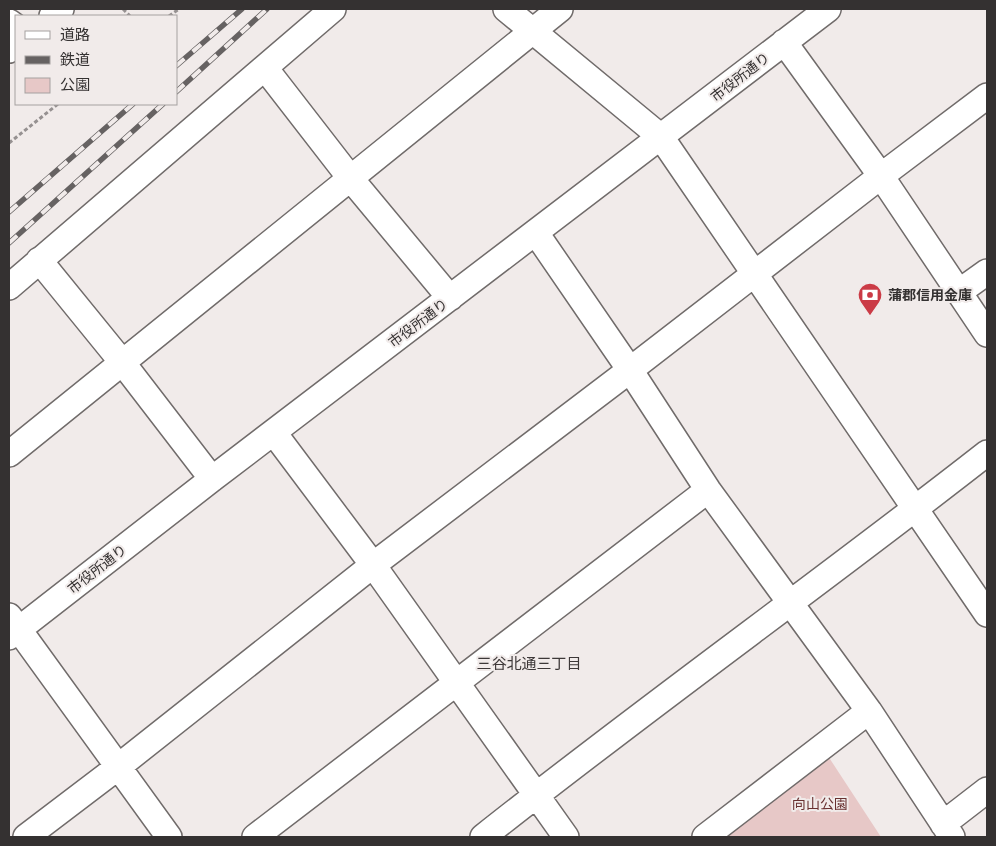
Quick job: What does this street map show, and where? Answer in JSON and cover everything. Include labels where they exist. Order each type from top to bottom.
[{"type":"street","points":[[9,287],[333,9]]},
{"type":"street","points":[[506,9],[661,138],[987,614]]},
{"type":"street","points":[[9,454],[560,9]]},
{"type":"street","name":"市役所通り","points":[[12,628],[274,433],[828,9]]},
{"type":"street","points":[[784,42],[881,176],[987,334]]},
{"type":"street","points":[[265,68],[351,179],[450,298]]},
{"type":"street","points":[[26,837],[118,767],[373,565],[987,96]]},
{"type":"street","points":[[536,233],[630,370],[708,490],[869,711],[947,830],[987,790]]},
{"type":"street","points":[[39,260],[122,362],[212,479]]},
{"type":"street","points":[[959,292],[987,272]]},
{"type":"street","points":[[274,433],[373,565],[566,837]]},
{"type":"street","points":[[483,837],[916,509],[987,453]]},
{"type":"street","points":[[256,837],[708,490]]},
{"type":"street","points":[[12,628],[169,837]]},
{"type":"street","points":[[705,837],[869,711]]},
{"type":"path","points":[[9,143],[57,105]]},
{"type":"green space","name":"向山公園","points":[[828,756],[881,837],[724,837]]},
{"type":"railway","points":[[178,64],[242,9]]},
{"type":"railway","points":[[178,90],[267,9]]},
{"type":"railway","points":[[9,212],[132,105]]},
{"type":"railway","points":[[9,243],[162,105]]},
{"type":"place","name":"蒲郡信用金庫","points":[[870,316]]},
{"type":"district","name":"三谷北通三丁目","points":[[529,664]]}]
